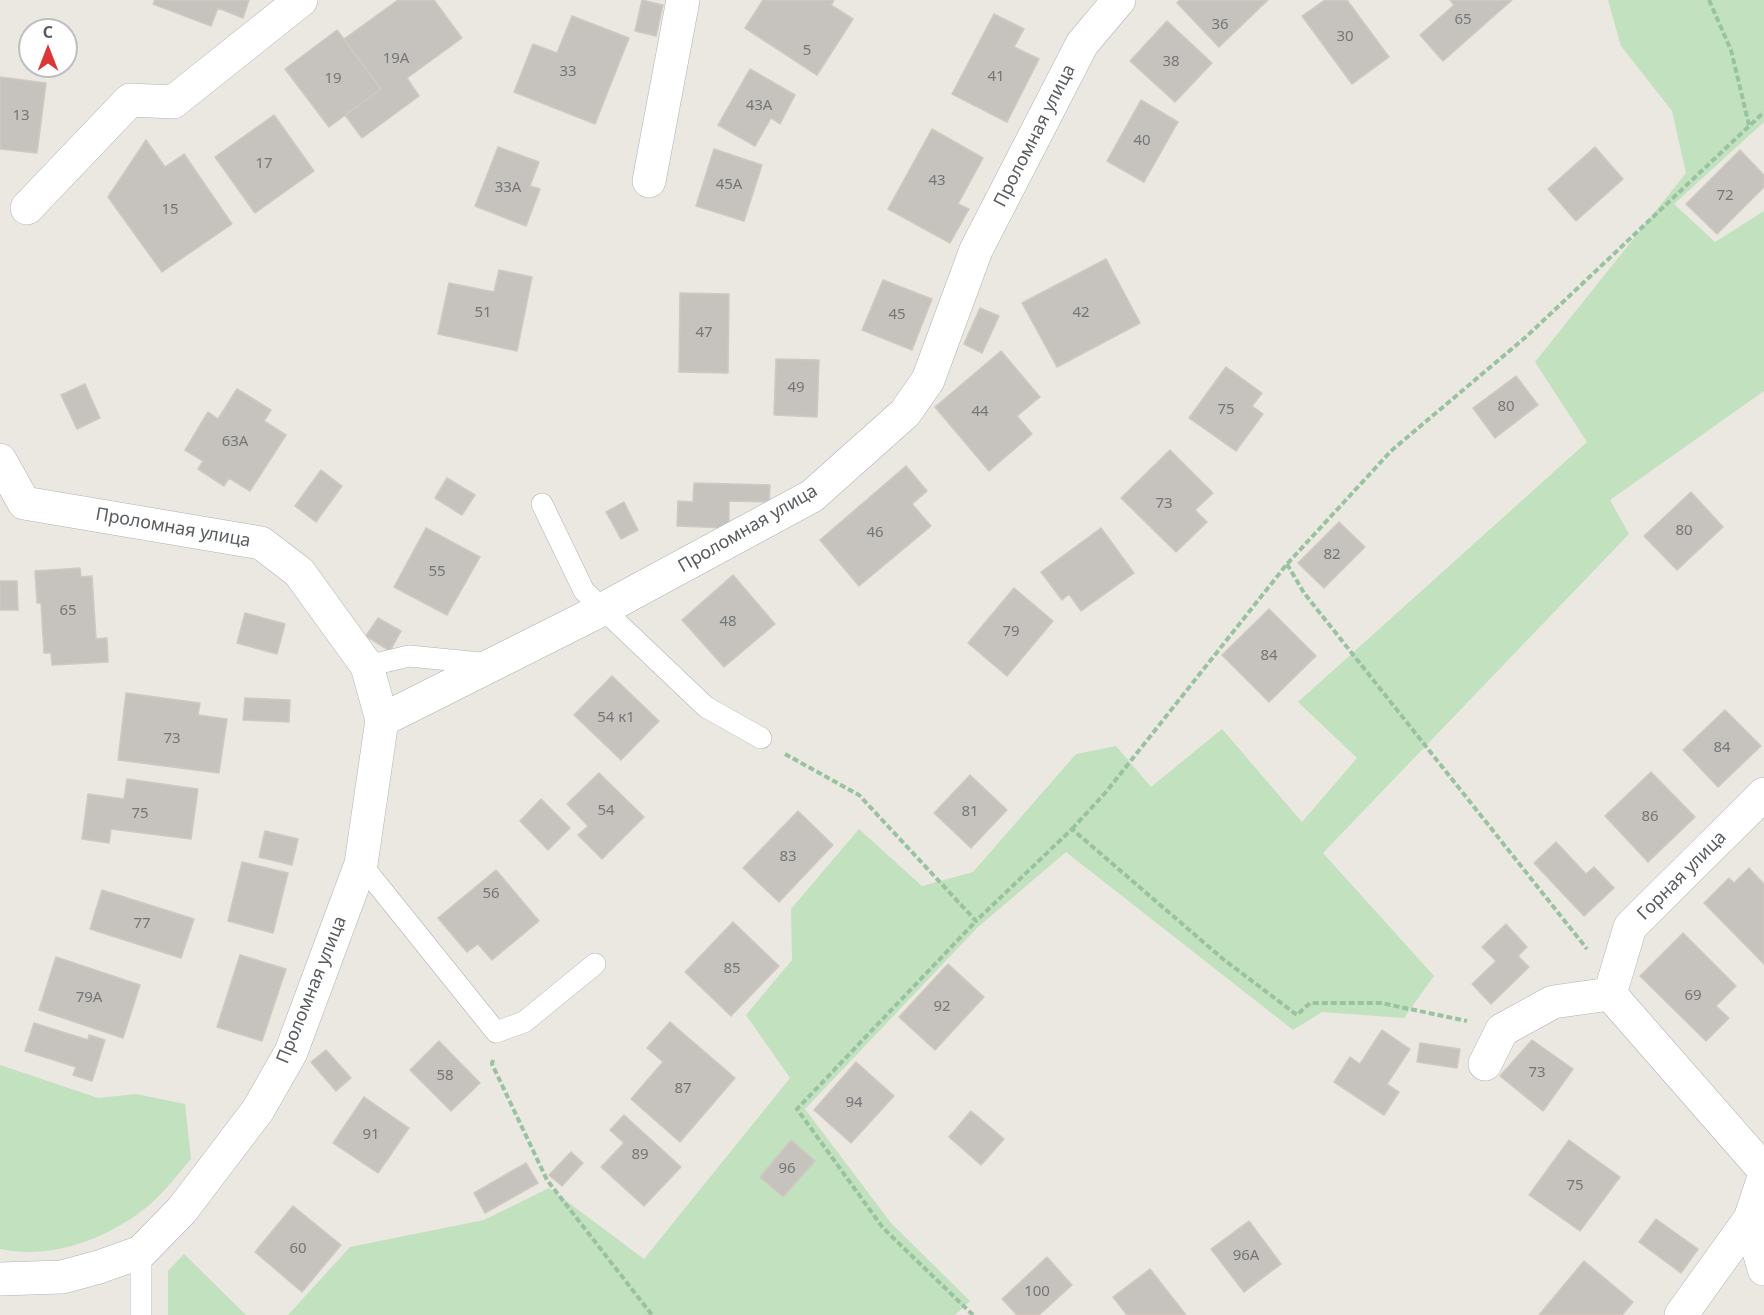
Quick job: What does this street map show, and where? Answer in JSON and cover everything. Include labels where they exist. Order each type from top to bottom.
[{"type":"street","points":[[27,208],[130,100],[173,102],[301,0]]},
{"type":"street","points":[[649,181],[683,0]]},
{"type":"street","name":"Проломная улица","points":[[382,720],[605,608],[812,496],[905,413],[928,380],[976,250],[1082,44],[1119,0]]},
{"type":"street","name":"Проломная улица","points":[[0,460],[24,502],[261,543],[299,572],[367,666],[382,720],[361,864],[291,1052],[258,1110],[182,1210],[141,1252],[62,1277],[0,1279]]},
{"type":"street","name":"Горная улица","points":[[1610,994],[1630,927],[1764,794]]},
{"type":"street","points":[[1485,1064],[1502,1030],[1553,1002],[1610,994],[1764,1170]]},
{"type":"street","points":[[1681,1315],[1750,1220],[1764,1177]]},
{"type":"street","points":[[1750,1220],[1764,1269]]},
{"type":"lane","points":[[542,504],[584,591],[605,608],[706,707],[761,738]]},
{"type":"lane","points":[[367,666],[409,656],[494,664]]},
{"type":"lane","points":[[361,864],[496,1032],[524,1022],[595,964]]},
{"type":"lane","points":[[141,1252],[141,1315]]},
{"type":"path","points":[[1709,0],[1731,50],[1749,125]]},
{"type":"path","points":[[973,1315],[882,1228],[797,1109],[976,921],[1072,829],[1106,792],[1287,564],[1391,451],[1527,336],[1764,112]]},
{"type":"path","points":[[1287,564],[1304,593],[1587,948],[1610,994]]},
{"type":"path","points":[[761,738],[807,768],[859,795],[976,921]]},
{"type":"path","points":[[1072,829],[1223,959],[1297,1015],[1310,1003],[1382,1003],[1502,1030]]},
{"type":"path","points":[[496,1032],[492,1064],[547,1180],[600,1244],[652,1315]]},
{"type":"green space","points":[[1608,0],[1764,0],[1764,122],[1674,204],[1715,242],[1764,211],[1764,391],[1610,500],[1629,534],[1323,853],[1434,976],[1404,1018],[1322,1012],[1293,1030],[1066,852],[977,928],[805,1109],[891,1223],[970,1301],[955,1315],[288,1315],[350,1247],[484,1220],[549,1188],[644,1259],[790,1078],[746,1015],[792,960],[791,909],[859,829],[922,886],[973,872],[1076,754],[1116,746],[1151,787],[1222,729],[1302,822],[1357,758],[1298,702],[1587,442],[1535,362],[1686,173],[1672,111],[1621,46]]},
{"type":"green space","points":[[0,1065],[98,1098],[136,1094],[185,1104],[191,1159],[147,1207],[114,1229],[59,1249],[20,1252],[0,1249]]},
{"type":"green space","points":[[184,1254],[246,1315],[168,1315],[168,1271]]},
{"type":"building","points":[[155,0],[249,0],[243,18],[218,8],[211,26],[153,4]]},
{"type":"building","points":[[398,0],[434,0],[462,38],[407,78],[419,96],[362,138],[345,115],[381,89],[344,39]]},
{"type":"building","points":[[642,0],[663,5],[656,36],[635,31]]},
{"type":"building","points":[[763,0],[834,0],[831,5],[853,19],[817,75],[745,28]]},
{"type":"building","points":[[1180,0],[1268,0],[1219,47],[1177,3]]},
{"type":"building","points":[[1325,0],[1347,0],[1389,57],[1352,84],[1302,16]]},
{"type":"building","points":[[1450,0],[1512,0],[1443,61],[1420,35],[1454,5]]},
{"type":"building","points":[[994,14],[1024,29],[1014,47],[1039,59],[1007,122],[952,94]]},
{"type":"building","points":[[572,16],[629,38],[595,124],[514,92],[533,44],[557,53]]},
{"type":"building","points":[[1167,21],[1212,63],[1175,102],[1130,61]]},
{"type":"building","points":[[337,30],[381,89],[329,127],[285,69]]},
{"type":"building","points":[[750,69],[795,95],[780,124],[771,118],[755,146],[718,125]]},
{"type":"building","points":[[0,77],[46,83],[37,153],[0,149]]},
{"type":"building","points":[[1141,100],[1178,122],[1144,182],[1107,161]]},
{"type":"building","points":[[274,115],[314,171],[255,213],[215,157]]},
{"type":"building","points":[[932,129],[983,158],[958,204],[969,209],[950,243],[888,209]]},
{"type":"building","points":[[146,140],[165,167],[184,154],[232,224],[162,272],[108,197]]},
{"type":"building","points":[[498,147],[539,162],[530,186],[540,189],[526,226],[475,206]]},
{"type":"building","points":[[1595,147],[1623,179],[1576,221],[1548,189]]},
{"type":"building","points":[[714,149],[762,165],[744,221],[696,206]]},
{"type":"building","points":[[1740,150],[1764,175],[1764,187],[1717,234],[1686,204]]},
{"type":"building","points":[[1106,259],[1140,323],[1057,367],[1022,303]]},
{"type":"building","points":[[499,270],[532,277],[517,351],[438,334],[449,283],[494,292]]},
{"type":"building","points":[[883,280],[932,299],[912,350],[862,330]]},
{"type":"building","points":[[680,293],[729,294],[728,373],[679,372]]},
{"type":"building","points":[[980,308],[999,316],[982,353],[964,344]]},
{"type":"building","points":[[1001,351],[1040,397],[1017,416],[1032,434],[989,471],[935,407]]},
{"type":"building","points":[[776,359],[819,360],[817,417],[774,415]]},
{"type":"building","points":[[1226,367],[1262,393],[1252,406],[1263,414],[1236,451],[1189,418]]},
{"type":"building","points":[[1516,376],[1538,405],[1495,438],[1473,408]]},
{"type":"building","points":[[85,384],[100,418],[77,429],[61,395]]},
{"type":"building","points":[[237,389],[271,410],[264,421],[286,435],[250,491],[229,478],[224,486],[198,469],[203,461],[185,450],[208,412],[218,419]]},
{"type":"building","points":[[1170,450],[1213,493],[1195,510],[1207,522],[1176,552],[1121,498]]},
{"type":"building","points":[[906,466],[927,491],[912,504],[931,526],[859,586],[820,540]]},
{"type":"building","points":[[321,470],[342,486],[316,522],[295,506]]},
{"type":"building","points":[[447,478],[475,495],[462,515],[435,498]]},
{"type":"building","points":[[694,483],[770,485],[769,502],[729,501],[729,528],[677,526],[678,501],[693,502]]},
{"type":"building","points":[[1691,492],[1723,527],[1677,570],[1644,536]]},
{"type":"building","points":[[624,502],[638,530],[621,539],[606,512]]},
{"type":"building","points":[[1339,522],[1365,547],[1324,588],[1298,563]]},
{"type":"building","points":[[426,528],[480,557],[447,615],[394,587]]},
{"type":"building","points":[[1101,528],[1134,573],[1081,611],[1069,594],[1062,600],[1041,572]]},
{"type":"building","points":[[80,568],[81,577],[92,576],[96,639],[107,638],[108,662],[52,665],[51,653],[44,653],[41,603],[37,603],[35,571]]},
{"type":"building","points":[[733,575],[775,624],[724,667],[682,620]]},
{"type":"building","points":[[0,581],[17,581],[18,610],[0,610]]},
{"type":"building","points":[[1014,588],[1053,621],[1007,676],[968,643]]},
{"type":"building","points":[[1269,609],[1316,656],[1269,702],[1222,655]]},
{"type":"building","points":[[245,613],[285,624],[277,654],[237,643]]},
{"type":"building","points":[[378,618],[401,631],[390,651],[366,636]]},
{"type":"building","points":[[612,676],[659,721],[621,760],[574,715]]},
{"type":"building","points":[[126,693],[200,703],[198,715],[227,719],[219,773],[118,760]]},
{"type":"building","points":[[245,698],[290,700],[289,722],[243,720]]},
{"type":"building","points":[[1725,710],[1761,746],[1718,787],[1683,750]]},
{"type":"building","points":[[1651,772],[1695,817],[1648,862],[1605,816]]},
{"type":"building","points":[[599,773],[644,817],[602,859],[578,835],[588,826],[567,804]]},
{"type":"building","points":[[970,775],[1007,810],[971,848],[934,813]]},
{"type":"building","points":[[127,779],[198,789],[191,839],[111,829],[109,843],[82,839],[88,794],[124,799]]},
{"type":"building","points":[[541,799],[570,828],[548,850],[520,821]]},
{"type":"building","points":[[798,811],[833,845],[779,902],[743,868]]},
{"type":"building","points":[[265,831],[298,839],[292,865],[259,857]]},
{"type":"building","points":[[1556,842],[1586,874],[1594,867],[1614,888],[1584,916],[1534,863]]},
{"type":"building","points":[[242,862],[288,873],[273,933],[228,921]]},
{"type":"building","points":[[1749,868],[1764,884],[1764,964],[1704,903],[1729,878],[1734,883]]},
{"type":"building","points":[[496,870],[539,921],[492,960],[478,944],[467,952],[438,918]]},
{"type":"building","points":[[102,890],[194,919],[181,958],[90,929]]},
{"type":"building","points":[[733,922],[779,966],[731,1016],[685,972]]},
{"type":"building","points":[[1506,924],[1527,947],[1518,956],[1529,967],[1491,1004],[1472,984],[1496,961],[1482,947]]},
{"type":"building","points":[[1683,933],[1736,986],[1716,1006],[1729,1018],[1706,1041],[1640,976]]},
{"type":"building","points":[[240,955],[286,969],[262,1041],[217,1027]]},
{"type":"building","points":[[56,957],[140,985],[123,1038],[39,1010]]},
{"type":"building","points":[[948,964],[984,997],[935,1050],[899,1017]]},
{"type":"building","points":[[670,1022],[735,1078],[680,1142],[631,1099],[663,1062],[647,1048]]},
{"type":"building","points":[[34,1023],[88,1040],[89,1035],[105,1040],[92,1081],[73,1075],[76,1067],[25,1051]]},
{"type":"building","points":[[1382,1030],[1410,1049],[1387,1084],[1399,1092],[1384,1115],[1334,1082],[1350,1057],[1360,1064]]},
{"type":"building","points":[[1532,1040],[1573,1069],[1543,1111],[1500,1076]]},
{"type":"building","points":[[439,1041],[480,1083],[451,1111],[410,1070]]},
{"type":"building","points":[[1420,1043],[1460,1049],[1457,1068],[1417,1062]]},
{"type":"building","points":[[326,1050],[351,1078],[336,1091],[311,1062]]},
{"type":"building","points":[[856,1062],[894,1096],[851,1143],[814,1110]]},
{"type":"building","points":[[364,1097],[409,1128],[378,1173],[333,1143]]},
{"type":"building","points":[[971,1111],[1004,1139],[981,1165],[949,1137]]},
{"type":"building","points":[[624,1115],[681,1167],[644,1206],[601,1167],[624,1143],[610,1130]]},
{"type":"building","points":[[791,1140],[815,1161],[783,1197],[760,1177]]},
{"type":"building","points":[[1569,1140],[1620,1177],[1580,1231],[1529,1195]]},
{"type":"building","points":[[571,1152],[583,1163],[562,1186],[549,1175]]},
{"type":"building","points":[[526,1163],[538,1183],[485,1213],[474,1193]]},
{"type":"building","points":[[293,1206],[341,1245],[302,1292],[255,1252]]},
{"type":"building","points":[[1656,1219],[1698,1249],[1681,1273],[1639,1242]]},
{"type":"building","points":[[1249,1221],[1281,1264],[1244,1292],[1211,1249]]},
{"type":"building","points":[[1047,1257],[1072,1285],[1039,1315],[1017,1315],[1002,1299]]},
{"type":"building","points":[[1584,1261],[1633,1302],[1622,1315],[1539,1315]]},
{"type":"building","points":[[1150,1269],[1186,1315],[1127,1315],[1113,1297]]}]
